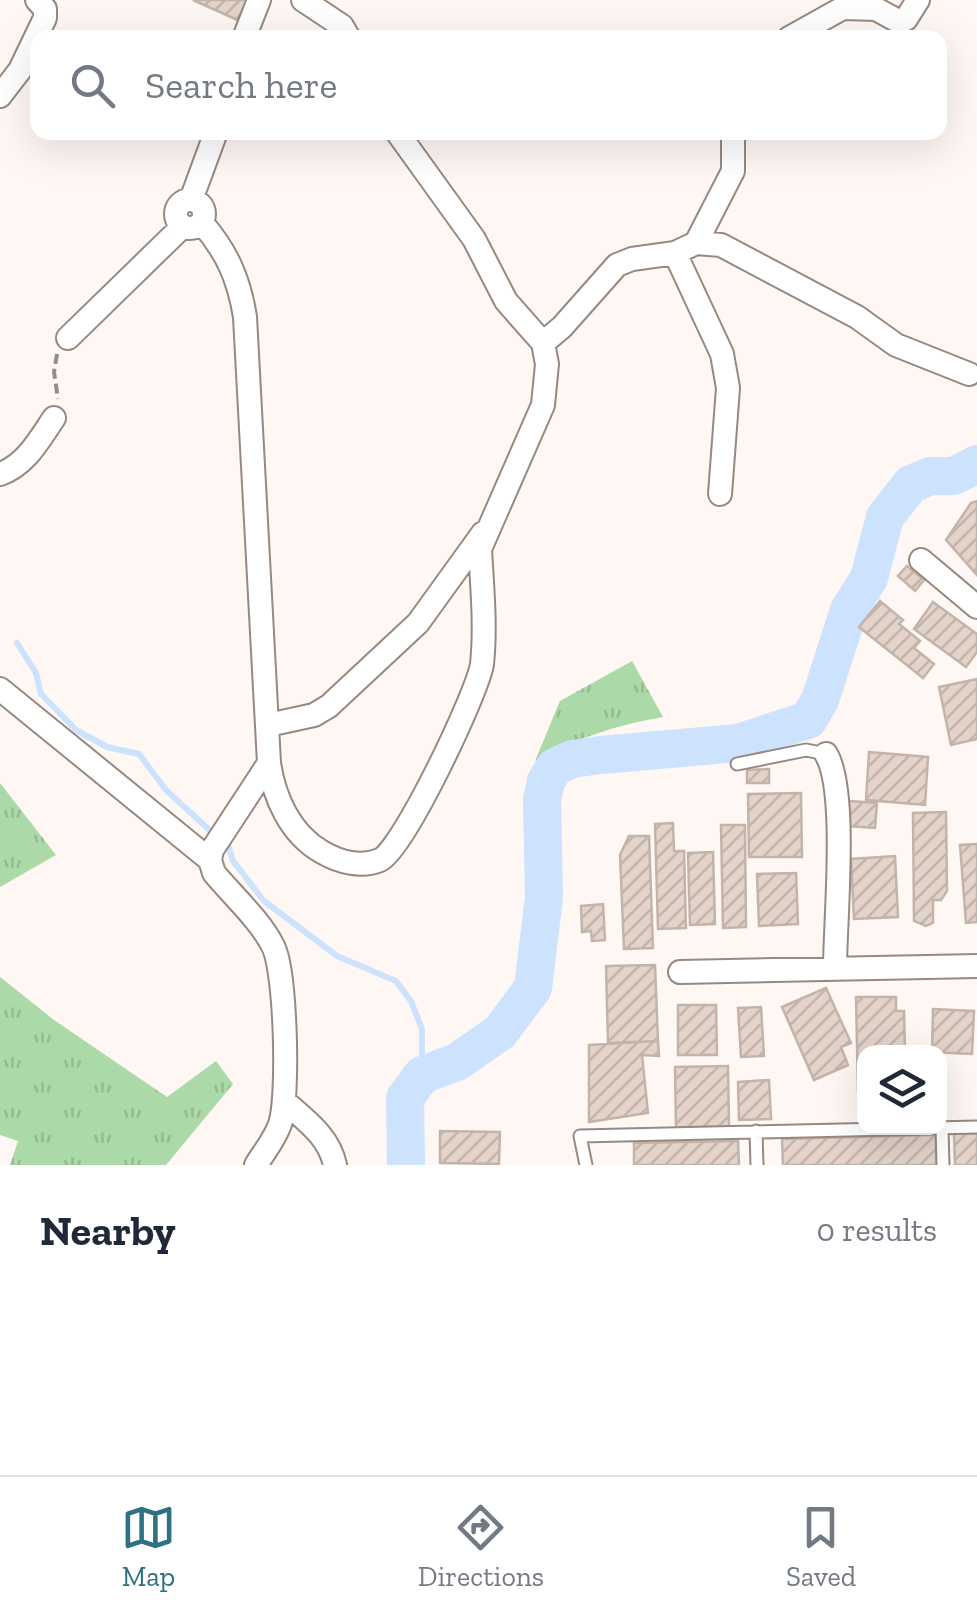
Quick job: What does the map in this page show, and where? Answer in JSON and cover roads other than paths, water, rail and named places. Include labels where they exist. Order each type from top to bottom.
[{"type":"street","points":[[37,0],[45,9],[39,30]]},
{"type":"street","points":[[247,30],[259,0]]},
{"type":"street","points":[[303,0],[344,30]]},
{"type":"street","points":[[801,30],[843,8],[876,9],[900,22],[906,20],[918,0]]},
{"type":"street","points":[[0,96],[30,49]]},
{"type":"street","points":[[213,140],[191,200],[181,204],[176,212],[178,222],[192,224],[231,264],[239,282],[245,317],[273,788],[297,832],[318,850],[358,864],[389,855],[452,741],[482,667],[480,549],[543,405],[546,364],[543,343],[506,301],[474,238],[404,140]]},
{"type":"street","points":[[720,494],[728,388],[716,335],[688,287],[685,248],[733,171],[733,140]]},
{"type":"street","points":[[68,338],[192,224]]},
{"type":"street","points":[[543,343],[617,265],[685,248],[721,246],[858,317],[896,345],[969,374]]},
{"type":"street","points":[[0,474],[30,454],[54,418]]},
{"type":"street","points":[[268,725],[314,715],[329,706],[418,624],[488,526]]},
{"type":"street","points":[[921,560],[977,607]]},
{"type":"street","points":[[0,689],[217,845]]},
{"type":"street","points":[[826,754],[833,766],[837,826],[834,968]]},
{"type":"street","points":[[256,1165],[281,1121],[284,1101],[280,960],[271,942],[214,874],[217,845],[269,763]]},
{"type":"street","points":[[680,972],[977,966]]},
{"type":"street","points":[[284,1101],[316,1129],[332,1151],[335,1165]]},
{"type":"lane","points":[[737,764],[806,750],[826,754]]},
{"type":"lane","points":[[947,1128],[977,1128]]},
{"type":"lane","points":[[586,1165],[580,1136],[857,1130]]},
{"type":"lane","points":[[756,1132],[757,1165]]},
{"type":"lane","points":[[942,1135],[943,1165]]},
{"type":"waterway","points":[[406,1165],[405,1098],[422,1075],[457,1062],[500,1032],[533,988],[544,897],[542,800],[546,781],[555,767],[572,759],[601,755],[738,743],[808,720],[820,700],[849,610],[869,578],[885,517],[911,484],[931,476],[954,476],[977,464]]},
{"type":"waterway","points":[[17,643],[36,673],[41,694],[76,730],[107,747],[139,754],[166,790],[229,848],[233,861],[264,901],[337,956],[396,981],[411,1001],[422,1029],[422,1075]]}]
